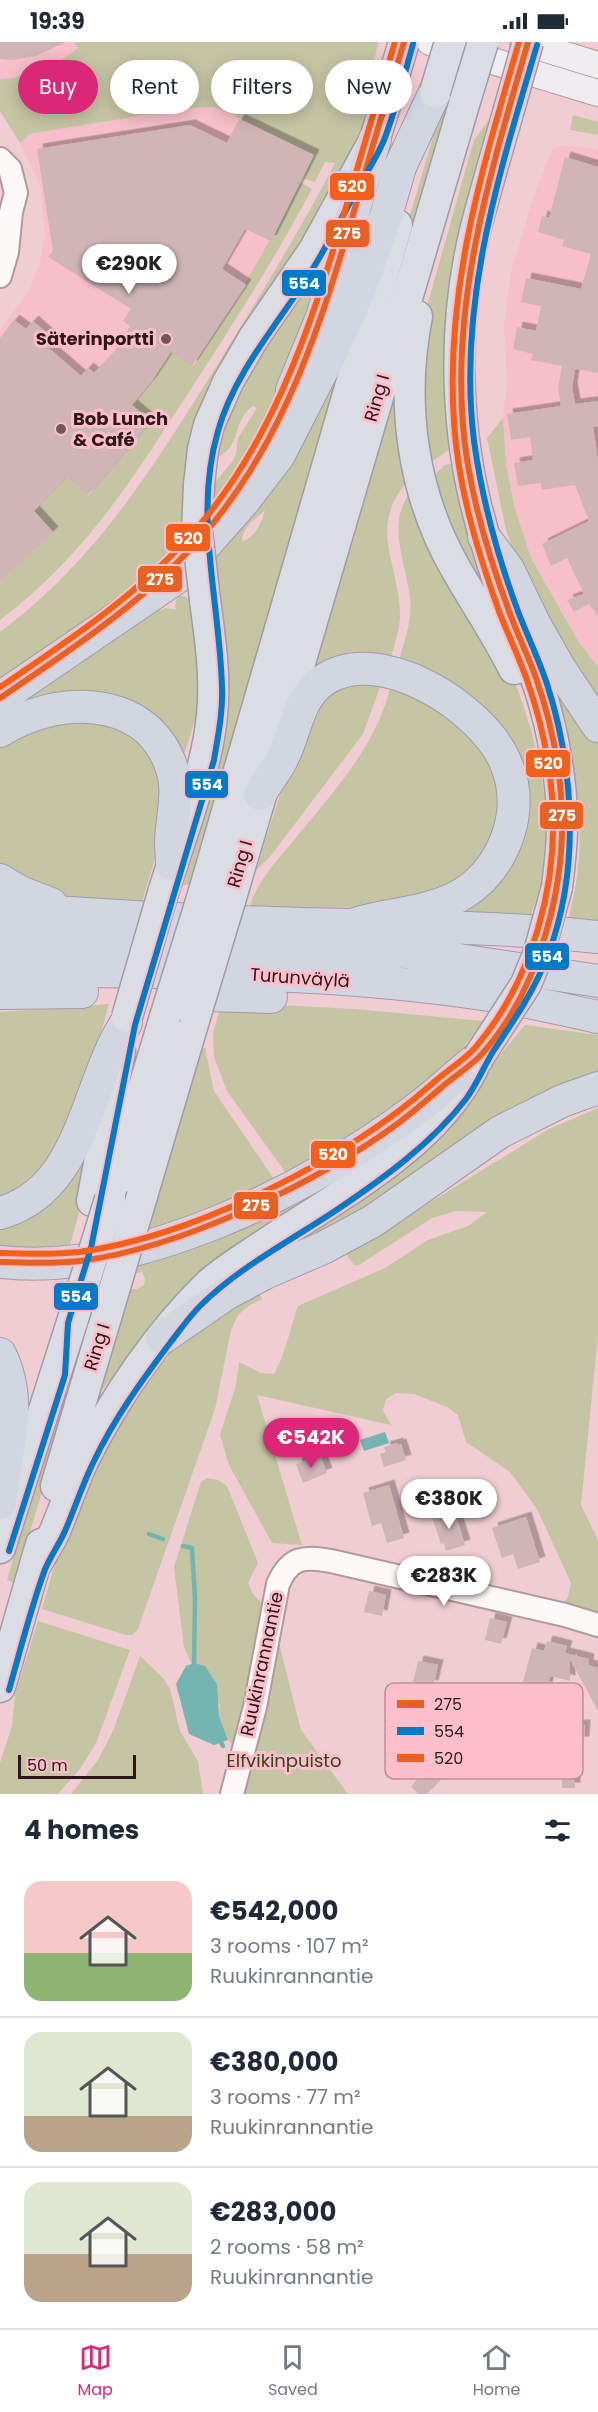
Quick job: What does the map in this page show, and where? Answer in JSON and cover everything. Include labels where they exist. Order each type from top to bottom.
[{"type":"highway","points":[[103,627],[168,572],[206,532],[234,496],[279,420],[322,317],[404,42]]},
{"type":"highway","name":"Ring I","points":[[0,1687],[37,1563],[60,1470],[195,1017],[216,900],[450,42]]},
{"type":"highway","name":"Ring I","points":[[0,1548],[56,1373],[82,1246],[101,1200],[165,1017],[260,794],[483,42]]},
{"type":"highway","points":[[37,1563],[54,1532],[89,1450],[117,1401],[188,1305],[211,1282],[347,1192],[406,1147],[463,1088],[478,1058],[526,984],[539,952],[557,887],[562,829],[561,799],[540,691],[508,610],[484,537],[468,464],[463,424],[460,342],[468,267],[476,228],[528,42]]},
{"type":"highway","points":[[0,698],[176,578],[243,502],[279,455],[332,351],[359,291],[387,216],[400,166],[435,92]]},
{"type":"highway","points":[[101,1200],[127,1020],[205,758],[212,716],[211,650],[197,531],[198,485],[203,449],[210,425],[228,382],[253,339],[314,250],[375,139]]},
{"type":"highway","points":[[445,172],[438,235],[412,338],[410,426],[415,461],[439,535],[456,570],[549,731]]},
{"type":"highway","points":[[484,537],[508,569],[534,623],[560,669],[598,726]]},
{"type":"highway","points":[[260,794],[282,758],[304,703],[313,690],[334,675],[348,671],[373,670],[411,679],[431,688],[475,719],[494,740],[511,779],[514,801],[512,822],[506,843],[495,862],[482,879],[464,893],[440,905],[381,916],[355,924]]},
{"type":"highway","points":[[0,731],[23,718],[70,706],[116,711],[134,719],[161,746],[170,763],[176,786],[168,879]]},
{"type":"highway","points":[[0,880],[20,892],[80,914]]},
{"type":"highway","points":[[0,908],[273,923],[467,927],[598,937]]},
{"type":"highway","name":"Turunväylä","points":[[0,938],[272,943],[406,952],[598,981]]},
{"type":"highway","name":"Turunväylä","points":[[0,970],[288,976],[482,994],[585,1014]]},
{"type":"highway","points":[[0,993],[120,992],[333,999],[585,1014]]},
{"type":"highway","points":[[0,1212],[18,1207],[32,1198],[46,1186],[66,1160],[112,1044],[127,1020]]},
{"type":"highway","points":[[0,1262],[56,1263],[103,1257],[155,1244],[230,1215],[310,1176],[376,1138],[417,1109],[450,1079],[478,1058]]},
{"type":"highway","points":[[162,1338],[226,1294],[265,1273],[323,1248],[373,1221],[500,1132],[562,1101],[598,1088]]},
{"type":"highway","points":[[0,1354],[8,1374],[12,1417],[12,1438],[0,1503]]},
{"type":"main road","points":[[430,42],[598,93]]},
{"type":"main road","points":[[523,42],[598,65]]},
{"type":"street","points":[[0,159],[10,169],[16,193],[11,212],[11,234],[0,276]]},
{"type":"street","points":[[0,186],[11,212]]},
{"type":"street","name":"Ruukinrannantie","points":[[232,1794],[255,1707],[278,1584],[286,1568],[297,1561],[312,1558],[331,1561],[565,1615],[598,1625]]},
{"type":"shaded area","points":[[0,42],[74,42],[78,48],[62,60],[18,60],[18,78],[0,84]]},
{"type":"shaded area","points":[[211,107],[211,114],[233,114],[314,155],[246,285],[192,366],[151,421],[88,495],[53,532],[0,581],[0,330],[30,289],[40,262],[45,236],[41,190],[20,143],[29,134],[151,114],[199,114],[199,108]]},
{"type":"shaded area","points":[[562,145],[598,149],[598,667],[578,641],[531,558],[515,509],[506,465],[503,416],[507,385],[504,326],[511,272],[533,199],[552,149]]},
{"type":"green space","points":[[74,42],[379,42],[374,60],[325,60],[325,114],[364,114],[365,120],[339,180],[249,331],[187,536],[133,588],[0,680],[0,632],[35,604],[66,574],[121,510],[146,476],[262,291],[335,163],[325,162],[315,182],[302,178],[313,155],[231,114],[313,114],[313,60],[211,60],[211,107],[199,108],[199,60],[110,60],[110,114],[151,114],[29,134],[20,143],[0,111],[0,79],[18,77],[18,114],[98,114],[98,60],[60,60],[78,48]]},
{"type":"green space","points":[[444,100],[453,102],[401,274],[393,272]]},
{"type":"green space","points":[[573,115],[598,122],[598,135],[570,130]]},
{"type":"green space","points":[[488,121],[494,122],[452,448],[428,464],[418,418],[426,310],[474,140]]},
{"type":"green space","points":[[300,182],[312,189],[298,215],[236,319],[146,458],[81,544],[30,596],[0,620],[0,581],[53,532],[34,511],[67,477],[89,495],[151,422],[132,405],[171,352],[193,366],[249,276]]},
{"type":"green space","points":[[343,208],[305,324],[276,398],[237,470],[213,504],[209,489],[232,462],[236,454],[238,438],[257,408],[253,406],[247,411],[240,422],[232,445],[216,459],[215,429]]},
{"type":"green space","points":[[353,329],[193,883],[173,888],[205,782],[209,553]],"holes":[[[265,510],[254,533],[247,540],[242,541],[247,527]]]},
{"type":"green space","points":[[396,374],[408,480],[389,514],[387,530],[400,614],[395,644],[390,660],[309,672],[344,554],[350,552],[355,535],[349,531]]},
{"type":"green space","points":[[503,418],[506,465],[515,509],[531,558],[578,641],[598,667],[598,704],[517,561],[506,530],[487,438]]},
{"type":"green space","points":[[454,463],[495,604],[461,556],[431,478],[445,465]]},
{"type":"green space","points":[[412,490],[518,690],[530,726],[546,806],[541,884],[529,921],[449,918],[468,901],[523,789],[399,661],[408,630],[411,606],[398,529],[404,503]]},
{"type":"green space","points":[[177,596],[184,596],[193,602],[202,697],[181,765],[171,745],[45,701],[0,706],[163,602],[158,611],[165,608],[177,610],[175,607]]},
{"type":"green space","points":[[383,679],[363,734],[269,858],[256,870],[305,716],[320,692]]},
{"type":"green space","points":[[391,685],[425,693],[496,759],[505,818],[462,886],[376,907],[298,908],[248,914],[255,893],[266,874],[338,786],[364,749],[375,729]]},
{"type":"green space","points":[[564,689],[598,738],[598,927],[568,924],[578,869],[580,824],[572,757],[553,691]]},
{"type":"green space","points":[[47,718],[121,722],[161,767],[159,846],[139,911],[57,896],[0,867],[0,740]]},
{"type":"green space","points":[[222,1002],[355,1009],[483,1021],[460,1053],[413,1098],[288,1176],[227,1091],[214,1057],[213,1033]]},
{"type":"green space","points":[[109,1004],[85,1089],[61,1158],[0,1208],[0,1012]]},
{"type":"green space","points":[[525,1025],[598,1035],[598,1080],[265,1264],[448,1118]]},
{"type":"green space","points":[[202,1048],[205,1048],[214,1091],[276,1182],[144,1236]]},
{"type":"green space","points":[[598,1108],[598,1335],[581,1505],[598,1540],[598,1614],[563,1603],[568,1597],[571,1583],[537,1509],[510,1472],[466,1442],[458,1415],[447,1407],[414,1394],[396,1393],[386,1399],[383,1411],[391,1425],[257,1395],[302,1545],[272,1543],[229,1465],[220,1435],[236,1385],[239,1362],[261,1373],[274,1374],[285,1349],[298,1306],[385,1268],[428,1240],[468,1226],[487,1212],[456,1211],[432,1218],[359,1265],[354,1265],[346,1254],[549,1129]]},
{"type":"green space","points":[[89,1128],[82,1202],[68,1252],[0,1251],[0,1221]]},
{"type":"green space","points":[[290,1201],[298,1212],[142,1350],[109,1381],[93,1402],[130,1289],[137,1289],[144,1285],[145,1279],[142,1272],[136,1273],[139,1261]]},
{"type":"green space","points":[[259,1290],[262,1299],[238,1315],[231,1330],[215,1409],[138,1629],[132,1635],[126,1635],[42,1609],[65,1528],[121,1413],[171,1345]]},
{"type":"green space","points":[[94,1315],[15,1583],[7,1580],[56,1408],[86,1317]]},
{"type":"green space","points":[[207,1478],[218,1480],[227,1486],[258,1563],[248,1583],[253,1594],[268,1610],[236,1748],[228,1740],[219,1716],[220,1705],[194,1663],[191,1663],[184,1647],[174,1567],[201,1482]]},
{"type":"green space","points":[[38,1621],[130,1650],[96,1743],[80,1769],[58,1794],[0,1794],[0,1763],[12,1726],[15,1695]]},
{"type":"green space","name":"Elfvikinpuisto","points":[[275,1627],[301,1730],[348,1794],[241,1794]]},
{"type":"green space","points":[[140,1656],[163,1678],[170,1689],[180,1731],[198,1761],[203,1794],[71,1794],[98,1760],[113,1731]]},
{"type":"water","points":[[385,1432],[389,1443],[364,1451],[360,1440]]},
{"type":"water","points":[[194,1663],[205,1666],[217,1684],[219,1716],[228,1740],[214,1745],[189,1734],[176,1684],[186,1666]]},
{"type":"building","points":[[0,42],[66,42],[36,56],[12,60],[0,59]]},
{"type":"building","points":[[239,119],[314,155],[271,241],[245,229],[222,269],[246,285],[192,366],[171,352],[152,381],[132,405],[151,421],[88,495],[67,477],[34,511],[53,532],[0,581],[0,338],[14,320],[26,329],[33,321],[50,336],[44,344],[81,376],[88,368],[94,373],[114,352],[130,326],[123,321],[131,309],[48,257],[53,251],[37,149],[190,125],[227,143]]},
{"type":"building","points":[[565,157],[598,167],[598,373],[575,369],[572,387],[575,404],[598,401],[598,426],[593,427],[598,461],[598,616],[589,604],[574,612],[567,600],[584,594],[567,558],[551,566],[542,544],[589,521],[575,485],[542,490],[541,483],[518,486],[514,463],[533,460],[530,437],[511,440],[507,414],[561,406],[558,387],[562,366],[531,360],[533,354],[513,349],[517,327],[536,331],[541,306],[521,302],[526,278],[581,289],[591,254],[562,246],[564,240],[538,232],[542,216],[549,218]]},
{"type":"building","points":[[398,1443],[398,1445],[401,1444],[406,1460],[384,1467],[380,1454],[386,1452],[384,1447]]},
{"type":"building","points":[[320,1455],[327,1473],[303,1483],[296,1464]]},
{"type":"building","points":[[389,1485],[404,1538],[387,1543],[381,1523],[372,1526],[363,1493]]},
{"type":"building","points":[[454,1510],[465,1545],[446,1551],[444,1543],[441,1544],[432,1517]]},
{"type":"building","points":[[526,1517],[540,1562],[518,1569],[513,1554],[502,1558],[492,1528]]},
{"type":"building","points":[[369,1591],[386,1595],[382,1616],[364,1612]]},
{"type":"building","points":[[490,1618],[507,1622],[501,1644],[485,1640]]},
{"type":"building","points":[[547,1641],[567,1646],[565,1653],[589,1659],[588,1665],[598,1668],[598,1711],[570,1659],[570,1681],[550,1676],[548,1683],[523,1683],[532,1648],[544,1651]]},
{"type":"building","points":[[418,1661],[438,1665],[434,1683],[413,1682]]},
{"type":"building","points":[[583,1725],[585,1725],[584,1742],[583,1742]]},
{"type":"building","points":[[417,1779],[439,1780],[427,1794],[419,1794],[411,1787]]},
{"type":"building","points":[[562,1779],[575,1779],[575,1788],[562,1788]]},
{"type":"waterway","points":[[149,1534],[163,1539]]},
{"type":"waterway","points":[[183,1546],[192,1548],[195,1598],[194,1668]]},
{"type":"waterway","points":[[218,1737],[223,1746]]},
{"type":"transit line","name":"520","points":[[0,687],[79,633],[154,572],[198,527],[227,490],[252,451],[292,368],[309,324],[395,42]]},
{"type":"transit line","name":"275","points":[[0,698],[108,622],[158,581],[204,534],[259,457],[281,415],[317,329],[404,42]]},
{"type":"transit line","name":"520","points":[[0,1253],[79,1252],[171,1230],[219,1212],[313,1166],[398,1112],[470,1053],[495,1021],[527,961],[538,929],[551,863],[553,829],[551,781],[532,694],[500,614],[470,520],[456,447],[453,373],[455,324],[469,230],[492,136],[519,42]]},
{"type":"transit line","name":"275","points":[[0,1262],[80,1261],[160,1243],[244,1211],[324,1171],[393,1127],[480,1056],[501,1030],[534,968],[546,934],[560,863],[562,829],[560,780],[541,692],[501,589],[474,497],[463,426],[461,376],[463,328],[478,231],[501,136],[528,42]]},
{"type":"transit line","name":"554","points":[[9,1551],[65,1375],[68,1323],[91,1248],[135,1025],[214,760],[221,715],[222,688],[210,559],[208,495],[211,463],[218,431],[234,389],[245,369],[309,275],[378,152],[392,116],[413,44]]},
{"type":"transit line","name":"554","points":[[9,1690],[46,1567],[65,1531],[102,1445],[149,1371],[192,1315],[215,1292],[249,1266],[373,1185],[423,1145],[453,1115],[470,1093],[517,1015],[549,952],[566,886],[570,818],[568,784],[556,716],[547,684],[511,593],[481,485],[474,441],[470,390],[471,339],[476,290],[485,240],[509,142],[537,45]]},
{"type":"place","name":"Säterinportti","points":[[166,339]]},
{"type":"place","name":"Bob Lunch & Café","points":[[61,429]]}]
